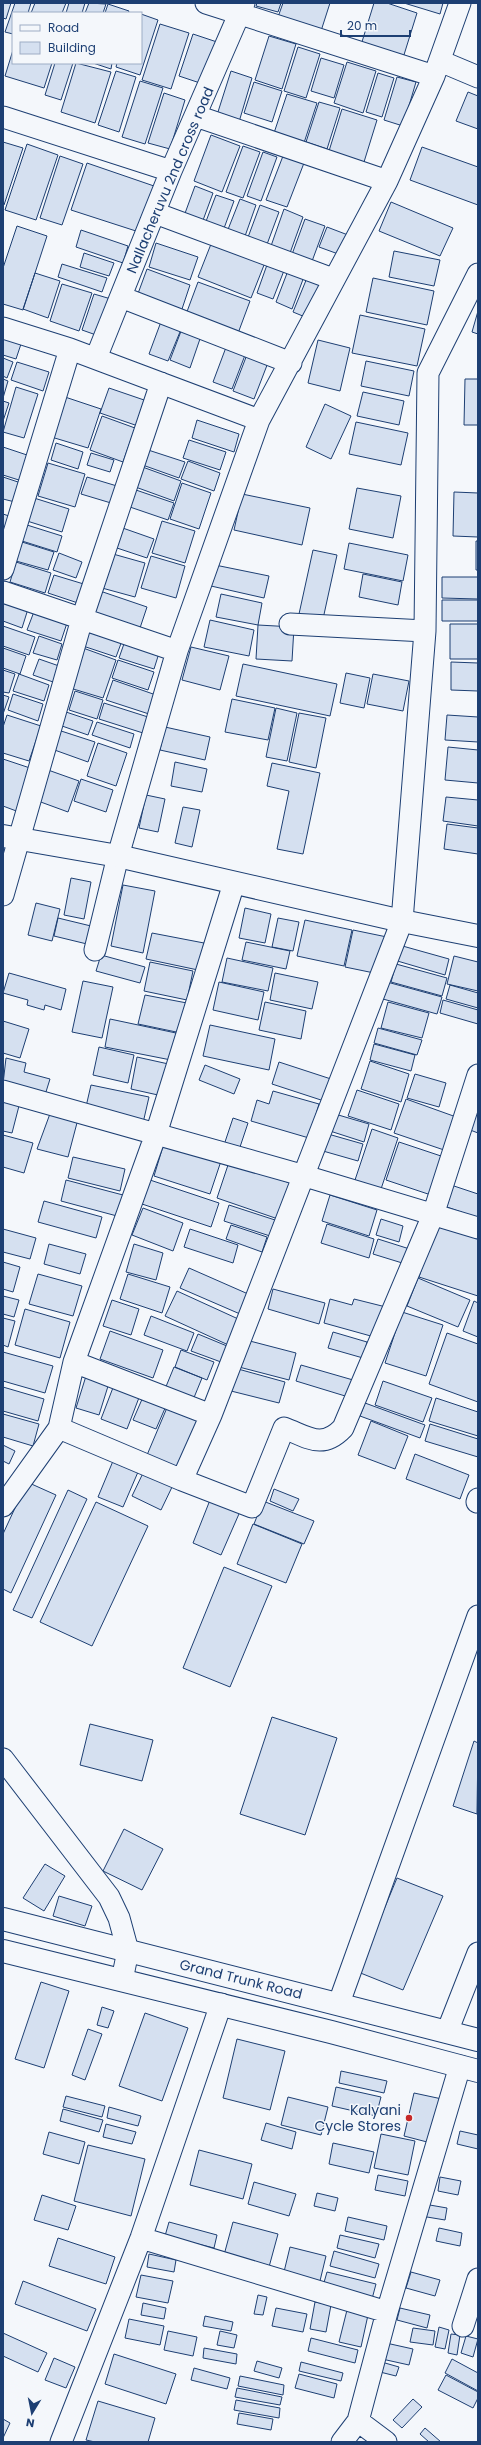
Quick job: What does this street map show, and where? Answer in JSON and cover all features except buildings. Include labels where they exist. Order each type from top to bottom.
[{"type":"main road","points":[[10,837],[118,856],[402,921],[478,936]]},
{"type":"main road","name":"Grand Trunk Road","points":[[3,1919],[339,2003],[478,2040]]},
{"type":"main road","name":"Grand Trunk Road","points":[[3,1950],[222,2004],[469,2068]]},
{"type":"street","points":[[206,3],[243,8],[437,68],[478,77]]},
{"type":"street","points":[[95,950],[118,856],[177,651],[259,420],[291,363],[333,279],[387,181],[437,68],[460,3]]},
{"type":"street","name":"Nallacheruvu 2nd cross road","points":[[96,358],[171,171],[243,8]]},
{"type":"street","points":[[196,116],[387,181]]},
{"type":"street","points":[[3,117],[171,171]]},
{"type":"street","points":[[155,213],[333,279]]},
{"type":"street","points":[[182,1480],[211,1415],[402,921],[425,631],[428,373],[478,274]]},
{"type":"street","points":[[120,298],[291,363]]},
{"type":"street","points":[[3,328],[96,358],[259,420]]},
{"type":"street","points":[[3,569],[70,349]]},
{"type":"street","points":[[3,895],[10,837],[161,383]]},
{"type":"street","points":[[3,592],[177,651]]},
{"type":"street","points":[[290,624],[425,631]]},
{"type":"street","points":[[6,1495],[59,1428],[74,1362],[156,1134],[234,883]]},
{"type":"street","points":[[59,1428],[182,1480],[252,1506],[284,1428],[320,1442],[333,1438],[343,1428],[433,1215],[478,1075]]},
{"type":"street","points":[[3,1091],[304,1176],[478,1228]]},
{"type":"street","points":[[74,1362],[211,1415]]},
{"type":"street","points":[[339,2003],[478,1616]]},
{"type":"street","points":[[3,1759],[109,1897],[119,1918],[128,1951],[122,1980]]},
{"type":"street","points":[[447,2032],[478,1953]]},
{"type":"street","points":[[61,2442],[141,2238],[222,2004]]},
{"type":"street","points":[[342,2442],[358,2421],[387,2312],[469,2068]]},
{"type":"street","points":[[141,2238],[387,2312]]},
{"type":"street","points":[[463,2326],[478,2279]]},
{"type":"street","points":[[358,2421],[386,2442]]},
{"type":"place","name":"Kalyani Cycle Stores","points":[[409,2118]]}]
